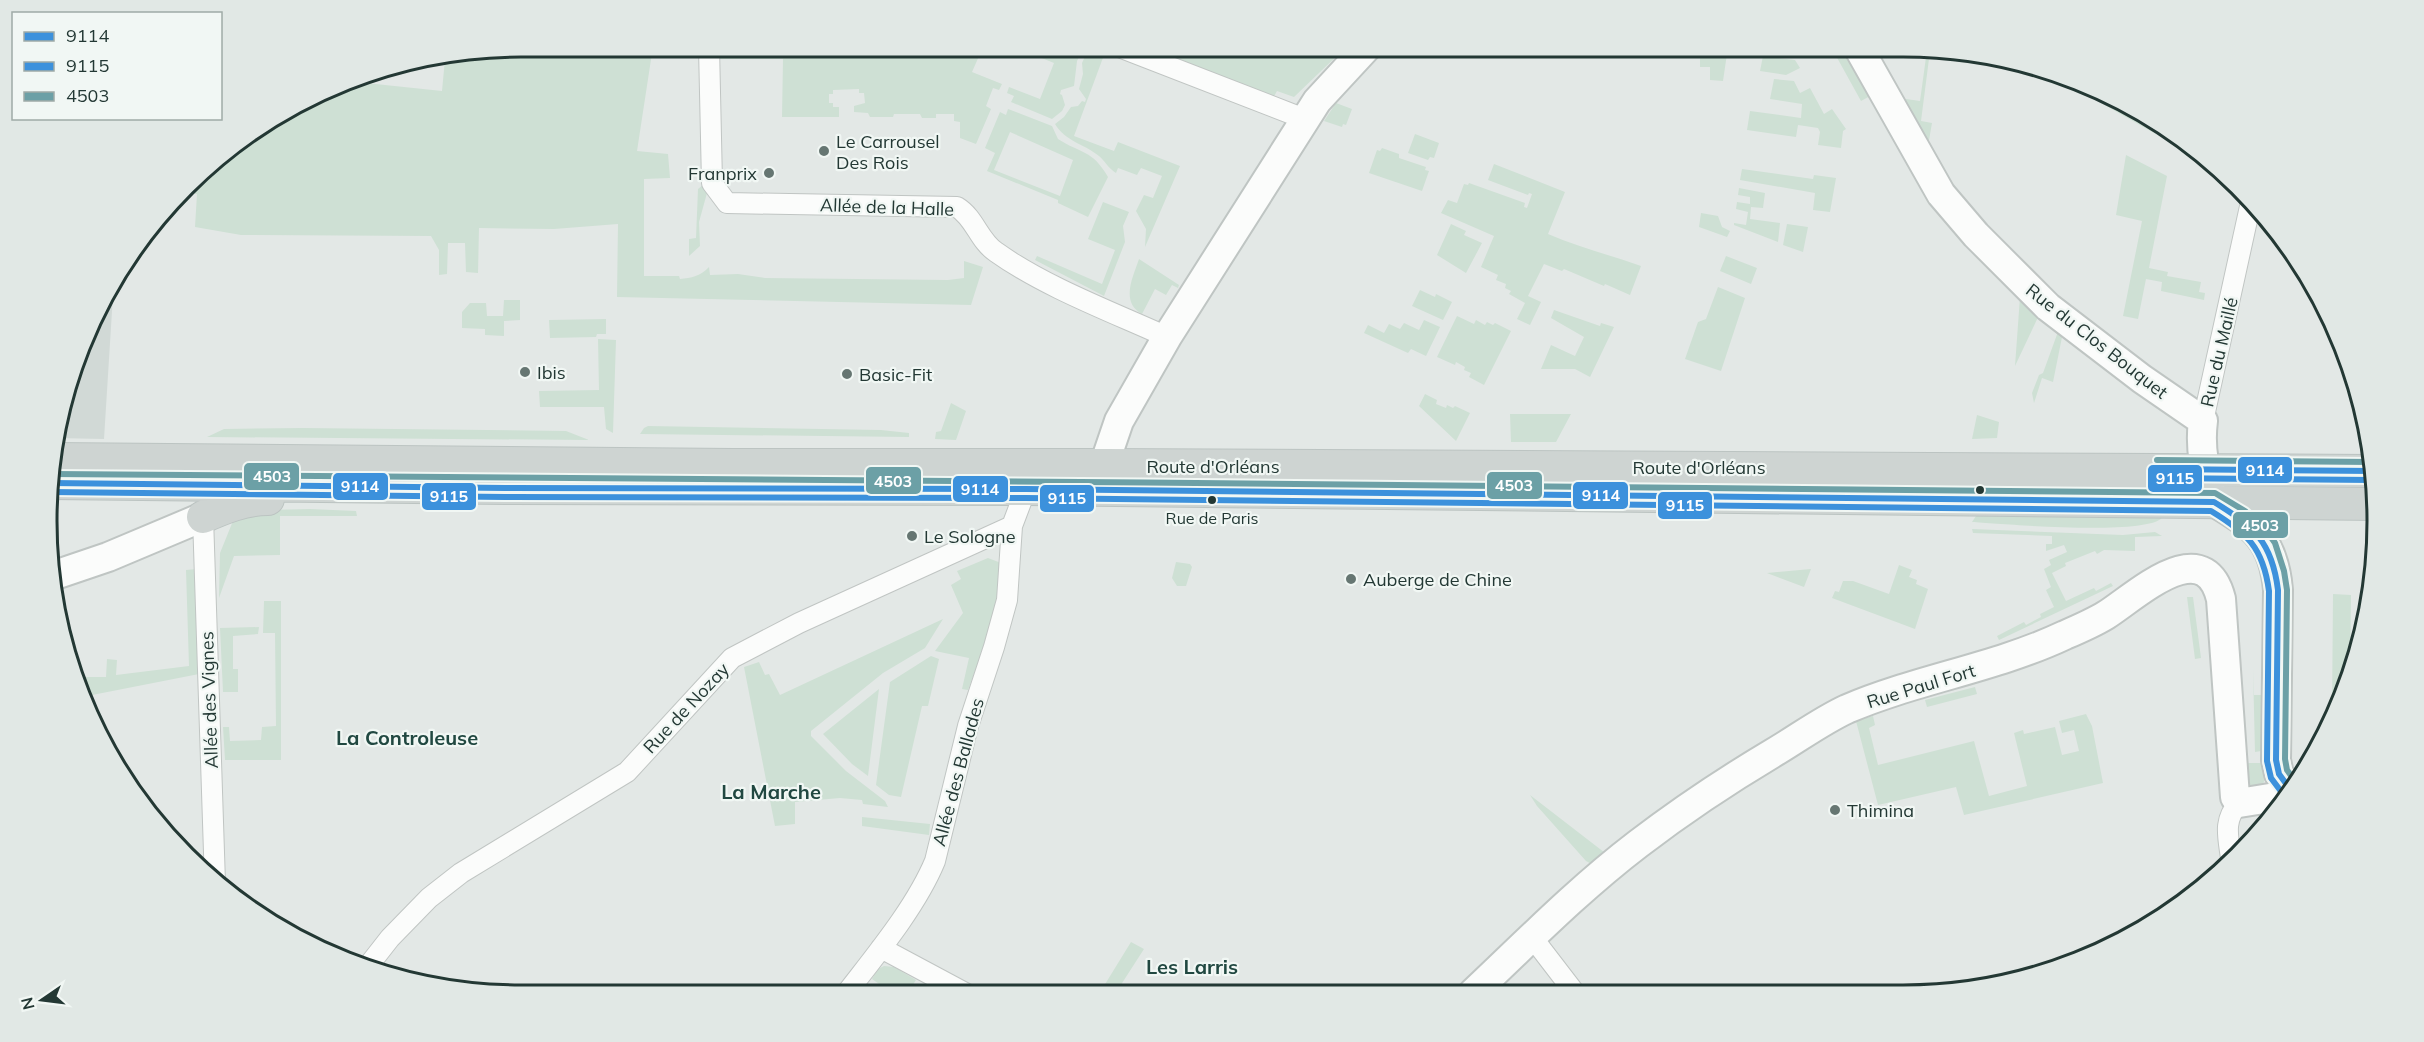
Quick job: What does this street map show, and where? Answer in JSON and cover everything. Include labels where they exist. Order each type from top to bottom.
[{"type":"main road","points":[[1104,465],[1119,421],[1167,337],[1303,121],[1357,57]]},
{"type":"main road","name":"Rue du Clos Bouquet","points":[[1864,57],[1941,194],[1976,235],[2048,307],[2142,379],[2203,421]]},
{"type":"main road","name":"Rue du Maillé","points":[[2203,421],[2200,441],[2214,502]]},
{"type":"main road","name":"Route d'Orléans","points":[[63,454],[733,465],[2364,471]]},
{"type":"main road","name":"Route d'Orléans","points":[[59,483],[1026,489],[2366,504]]},
{"type":"main road","points":[[60,573],[108,557],[229,506],[258,499],[269,499],[299,485]]},
{"type":"main road","points":[[2214,502],[2246,522],[2266,545],[2276,566],[2278,590],[2276,760],[2279,774],[2286,783]]},
{"type":"main road","name":"Rue Paul Fort","points":[[1482,985],[1637,844],[1724,783],[1846,710],[1888,694],[1997,662],[2064,636],[2105,616],[2172,572],[2185,569],[2199,570],[2210,576],[2217,585],[2221,598],[2232,728],[2234,790],[2239,803]]},
{"type":"main road","points":[[2239,803],[2275,797]]},
{"type":"street","name":"Allée de la Halle","points":[[709,57],[712,181],[728,203],[957,207],[967,213],[993,251],[1032,274],[1167,337]]},
{"type":"street","points":[[1147,57],[1290,113],[1303,121]]},
{"type":"street","name":"Rue du Maillé","points":[[2203,421],[2249,212]]},
{"type":"street","points":[[1012,526],[1026,489]]},
{"type":"street","name":"Allée des Vignes","points":[[203,517],[215,870]]},
{"type":"street","name":"Allée des Ballades","points":[[853,985],[881,948],[929,875],[934,861],[968,726],[1007,600],[1012,526]]},
{"type":"street","name":"Rue de Nozay","points":[[373,960],[390,938],[429,898],[461,873],[627,772],[732,658],[806,619],[1012,526]]},
{"type":"street","points":[[2230,850],[2227,823],[2231,812],[2239,803]]},
{"type":"street","points":[[1532,938],[1569,985]]},
{"type":"street","points":[[881,948],[950,985]]},
{"type":"shaded area","points":[[113,301],[104,439],[65,438],[73,401],[92,343]]},
{"type":"green space","points":[[521,57],[651,57],[637,151],[668,154],[670,178],[644,179],[644,276],[679,276],[680,279],[684,279],[699,274],[709,267],[710,275],[738,274],[765,278],[948,280],[964,278],[964,261],[983,267],[971,305],[617,297],[618,224],[554,229],[479,228],[478,273],[466,272],[465,243],[448,243],[447,274],[439,275],[439,250],[431,236],[241,235],[195,227],[197,194],[192,194],[239,153],[289,119],[343,92],[368,83],[442,91],[445,64],[460,61]]},
{"type":"green space","points":[[714,57],[979,57],[972,72],[1002,84],[999,90],[993,88],[986,106],[991,109],[976,144],[960,138],[960,122],[954,121],[954,114],[936,114],[936,118],[922,118],[920,114],[870,117],[868,113],[854,112],[854,106],[865,103],[864,93],[859,93],[859,89],[833,90],[833,94],[829,94],[829,103],[833,103],[833,107],[839,107],[839,117],[782,117],[783,59],[714,59]]},
{"type":"green space","points":[[1039,57],[1079,57],[1074,86],[1061,90],[1060,94],[1065,105],[1062,111],[1052,119],[1011,102],[1014,96],[1007,93],[1009,87],[1040,99],[1054,63]]},
{"type":"green space","points":[[1085,57],[1103,57],[1074,136],[1114,151],[1118,142],[1180,166],[1145,247],[1146,229],[1136,211],[1144,195],[1153,198],[1162,176],[1141,168],[1137,175],[1118,168],[1116,173],[1099,156],[1064,135],[1055,124],[1071,107],[1078,106],[1082,101],[1085,102],[1086,99],[1079,89],[1083,74],[1082,63]]},
{"type":"green space","points":[[1168,57],[1336,57],[1294,97],[1277,91],[1273,98]]},
{"type":"green space","points":[[1700,57],[1727,57],[1723,81],[1710,80],[1710,67],[1700,67]]},
{"type":"green space","points":[[1763,57],[1795,60],[1800,68],[1786,75],[1760,71]]},
{"type":"green space","points":[[1837,57],[1851,57],[1872,95],[1861,101]]},
{"type":"green space","points":[[1926,58],[1929,58],[1921,121],[1932,123],[1928,146],[1906,105],[1906,99],[1920,101]]},
{"type":"green space","points":[[1774,79],[1794,81],[1800,93],[1810,88],[1824,114],[1832,109],[1846,129],[1843,131],[1841,148],[1818,145],[1820,132],[1818,128],[1798,125],[1796,137],[1747,130],[1750,111],[1801,118],[1802,104],[1770,99]]},
{"type":"green space","points":[[2087,95],[2135,119],[2172,143]]},
{"type":"green space","points":[[1336,103],[1352,109],[1346,125],[1343,124],[1342,127],[1324,121]]},
{"type":"green space","points":[[1008,109],[1052,126],[1058,139],[1097,161],[1108,177],[1088,217],[1058,203],[1058,200],[987,171],[995,153],[985,148],[1000,112],[1006,115]],"holes":[[[1010,132],[1073,160],[1060,196],[994,170]]]},
{"type":"green space","points":[[1415,134],[1439,143],[1434,158],[1430,157],[1428,160],[1408,153]]},
{"type":"green space","points":[[1382,148],[1399,154],[1399,158],[1426,167],[1425,170],[1429,171],[1422,191],[1369,173],[1377,150],[1380,151]]},
{"type":"green space","points":[[2126,155],[2167,176],[2149,268],[2168,272],[2167,276],[2201,282],[2199,292],[2205,293],[2204,300],[2161,291],[2162,282],[2146,279],[2138,319],[2123,316],[2142,221],[2116,215]]},
{"type":"green space","points":[[1494,164],[1565,192],[1548,234],[1641,266],[1630,295],[1564,269],[1562,271],[1544,264],[1528,296],[1541,302],[1530,325],[1517,319],[1525,303],[1509,294],[1511,291],[1505,288],[1506,284],[1496,280],[1498,275],[1481,267],[1494,236],[1441,213],[1448,200],[1457,203],[1464,184],[1469,183],[1525,203],[1524,207],[1527,208],[1532,194],[1528,195],[1488,180]]},
{"type":"green space","points":[[1742,169],[1813,179],[1814,175],[1836,178],[1830,212],[1813,210],[1815,193],[1740,180]]},
{"type":"green space","points":[[703,185],[707,193],[699,222],[700,246],[689,256],[689,239],[696,238],[698,189]]},
{"type":"green space","points":[[1739,188],[1765,193],[1763,208],[1751,207],[1750,219],[1780,223],[1778,242],[1734,225],[1734,223],[1746,225],[1748,212],[1736,209],[1737,202],[1750,204],[1750,197],[1738,195]]},
{"type":"green space","points":[[1103,202],[1129,212],[1123,226],[1125,242],[1104,296],[1035,260],[1037,256],[1102,284],[1115,250],[1088,239]]},
{"type":"green space","points":[[1701,213],[1718,216],[1722,227],[1730,231],[1727,237],[1699,227]]},
{"type":"green space","points":[[1451,224],[1466,231],[1464,235],[1482,243],[1466,273],[1437,255]]},
{"type":"green space","points":[[1787,224],[1808,227],[1803,252],[1783,245]]},
{"type":"green space","points":[[1726,256],[1757,268],[1751,284],[1720,271]]},
{"type":"green space","points":[[1139,259],[1179,285],[1178,288],[1172,285],[1166,295],[1155,289],[1142,314],[1131,303],[1130,296]]},
{"type":"green space","points":[[1718,287],[1745,298],[1721,371],[1685,359],[1698,322],[1706,319]]},
{"type":"green space","points":[[1420,290],[1435,297],[1436,294],[1452,302],[1443,320],[1412,306]]},
{"type":"green space","points":[[2020,297],[2039,315],[2015,366]]},
{"type":"green space","points":[[504,300],[520,300],[520,320],[504,321],[504,336],[485,335],[485,329],[462,328],[462,312],[470,303],[486,303],[487,316],[503,316]]},
{"type":"green space","points":[[1554,310],[1600,326],[1601,323],[1614,327],[1590,377],[1575,369],[1541,369],[1551,345],[1575,356],[1584,337],[1551,318]]},
{"type":"green space","points":[[1457,316],[1474,324],[1476,320],[1485,325],[1487,322],[1493,325],[1495,323],[1511,331],[1484,385],[1469,377],[1471,373],[1464,370],[1465,367],[1437,357]]},
{"type":"green space","points":[[606,319],[606,334],[597,334],[596,337],[550,338],[549,320]]},
{"type":"green space","points":[[1424,320],[1440,327],[1426,356],[1411,349],[1408,353],[1364,333],[1368,325],[1384,333],[1389,324],[1400,329],[1404,323],[1419,330]]},
{"type":"green space","points":[[2059,329],[2063,332],[2053,382],[2042,378],[2034,403],[2032,393],[2039,375],[2043,373]]},
{"type":"green space","points":[[598,339],[616,340],[613,433],[606,429],[604,407],[540,407],[539,391],[599,390]]},
{"type":"green space","points":[[1425,394],[1437,400],[1436,404],[1446,408],[1447,405],[1453,408],[1455,406],[1470,413],[1456,441],[1419,406]]},
{"type":"green space","points":[[951,403],[966,411],[956,440],[935,439],[936,432],[941,431]]},
{"type":"green space","points":[[1510,414],[1571,414],[1556,442],[1511,442]]},
{"type":"green space","points":[[1977,415],[1999,422],[1997,438],[1972,439]]},
{"type":"green space","points":[[648,426],[881,430],[909,433],[909,437],[640,434]]},
{"type":"green space","points":[[224,429],[566,431],[589,440],[207,437]]},
{"type":"green space","points":[[268,510],[356,511],[357,516],[280,516],[280,555],[234,556],[219,598],[220,553],[235,516]]},
{"type":"green space","points":[[1976,516],[2162,518],[2150,523],[2129,526],[2072,528],[1972,522]]},
{"type":"green space","points":[[1972,529],[2123,535],[2155,532],[2162,536],[2135,537],[2135,551],[2104,550],[2097,554],[2095,551],[2065,563],[2066,566],[2052,573],[2066,601],[2094,588],[2096,591],[2111,583],[2113,586],[1999,640],[1997,636],[2024,622],[2026,625],[2054,607],[2046,590],[2051,587],[2044,569],[2051,565],[2049,560],[2067,552],[2064,545],[2046,551],[2046,544],[2052,544],[2052,536],[1973,533]]},
{"type":"green space","points":[[988,558],[1001,563],[997,596],[985,643],[968,690],[962,689],[969,658],[935,651],[963,613],[951,585],[961,579],[957,571]]},
{"type":"green space","points":[[1176,562],[1190,564],[1192,567],[1186,586],[1177,586],[1172,578]]},
{"type":"green space","points":[[1899,565],[1912,570],[1909,577],[1917,580],[1916,584],[1928,589],[1915,629],[1832,598],[1835,591],[1839,592],[1843,581],[1853,581],[1889,594]]},
{"type":"green space","points":[[197,569],[199,674],[91,695],[84,677],[106,677],[107,659],[117,660],[116,675],[189,666],[186,570]]},
{"type":"green space","points":[[1811,569],[1804,587],[1767,573]]},
{"type":"green space","points":[[2333,594],[2351,595],[2350,643],[2332,699]]},
{"type":"green space","points":[[2187,597],[2193,597],[2201,658],[2195,659]]},
{"type":"green space","points":[[264,601],[281,601],[281,760],[225,760],[223,727],[229,727],[230,741],[261,740],[262,727],[276,726],[275,633],[263,633]]},
{"type":"green space","points":[[943,619],[925,648],[883,673],[811,731],[811,736],[846,771],[885,801],[888,807],[863,804],[862,800],[840,798],[795,802],[795,824],[775,826],[744,667],[759,662],[765,675],[769,674],[780,695]]},
{"type":"green space","points":[[259,627],[258,634],[233,636],[233,669],[238,669],[238,692],[223,692],[220,628]]},
{"type":"green space","points":[[931,656],[939,659],[928,706],[922,706],[901,797],[889,795],[876,785],[890,682]]},
{"type":"green space","points":[[2253,669],[2254,695],[2263,695],[2261,751],[2255,752]]},
{"type":"green space","points":[[1975,687],[1977,694],[1927,707],[1925,700]]},
{"type":"green space","points":[[879,689],[868,776],[852,764],[823,734]]},
{"type":"green space","points":[[2086,714],[2092,726],[2103,783],[1964,815],[1956,787],[1878,805],[1856,721],[1873,716],[1875,725],[1869,728],[1878,765],[1974,741],[1989,796],[2027,786],[2014,733],[2023,730],[2024,734],[2055,727],[2062,755],[2079,751],[2074,730],[2062,733],[2059,721]]},
{"type":"green space","points":[[2242,763],[2267,763],[2266,777],[2262,786],[2253,788],[2247,783]]},
{"type":"green space","points":[[1530,795],[1609,856],[1595,866],[1586,861]]},
{"type":"green space","points":[[862,817],[930,824],[929,835],[862,826]]},
{"type":"green space","points":[[1131,942],[1144,949],[1121,985],[1105,985]]},
{"type":"green space","points":[[884,966],[894,967],[916,980],[913,985],[881,985],[872,979],[878,969]]},
{"type":"transit line","name":"4503","points":[[2157,460],[2363,462]]},
{"type":"transit line","name":"9114","points":[[2157,469],[2364,471]]},
{"type":"transit line","name":"4503","points":[[60,474],[2215,493],[2245,511],[2266,530],[2275,543],[2284,571],[2287,590],[2285,759],[2287,770],[2291,776]]},
{"type":"transit line","name":"9115","points":[[2157,478],[2365,480]]},
{"type":"transit line","name":"9114","points":[[59,483],[505,488],[1026,489],[2214,502],[2240,519],[2259,537],[2266,547],[2275,573],[2278,590],[2276,760],[2279,774],[2286,783]]},
{"type":"transit line","name":"9115","points":[[58,492],[505,497],[1026,498],[2211,511],[2244,534],[2258,552],[2266,576],[2269,591],[2267,761],[2271,778],[2280,790]]},
{"type":"place","name":"Le Carrousel Des Rois","points":[[824,151]]},
{"type":"place","name":"Franprix","points":[[769,173]]},
{"type":"place","name":"Ibis","points":[[525,372]]},
{"type":"place","name":"Basic-Fit","points":[[847,374]]},
{"type":"place","name":"Rue de Paris","points":[[1212,500]]},
{"type":"place","name":"Le Sologne","points":[[912,536]]},
{"type":"place","name":"Auberge de Chine","points":[[1351,579]]},
{"type":"place","name":"Thimina","points":[[1835,810]]},
{"type":"district","name":"La Controleuse","points":[[407,737]]},
{"type":"district","name":"La Marche","points":[[771,791]]},
{"type":"district","name":"Les Larris","points":[[1192,966]]}]
